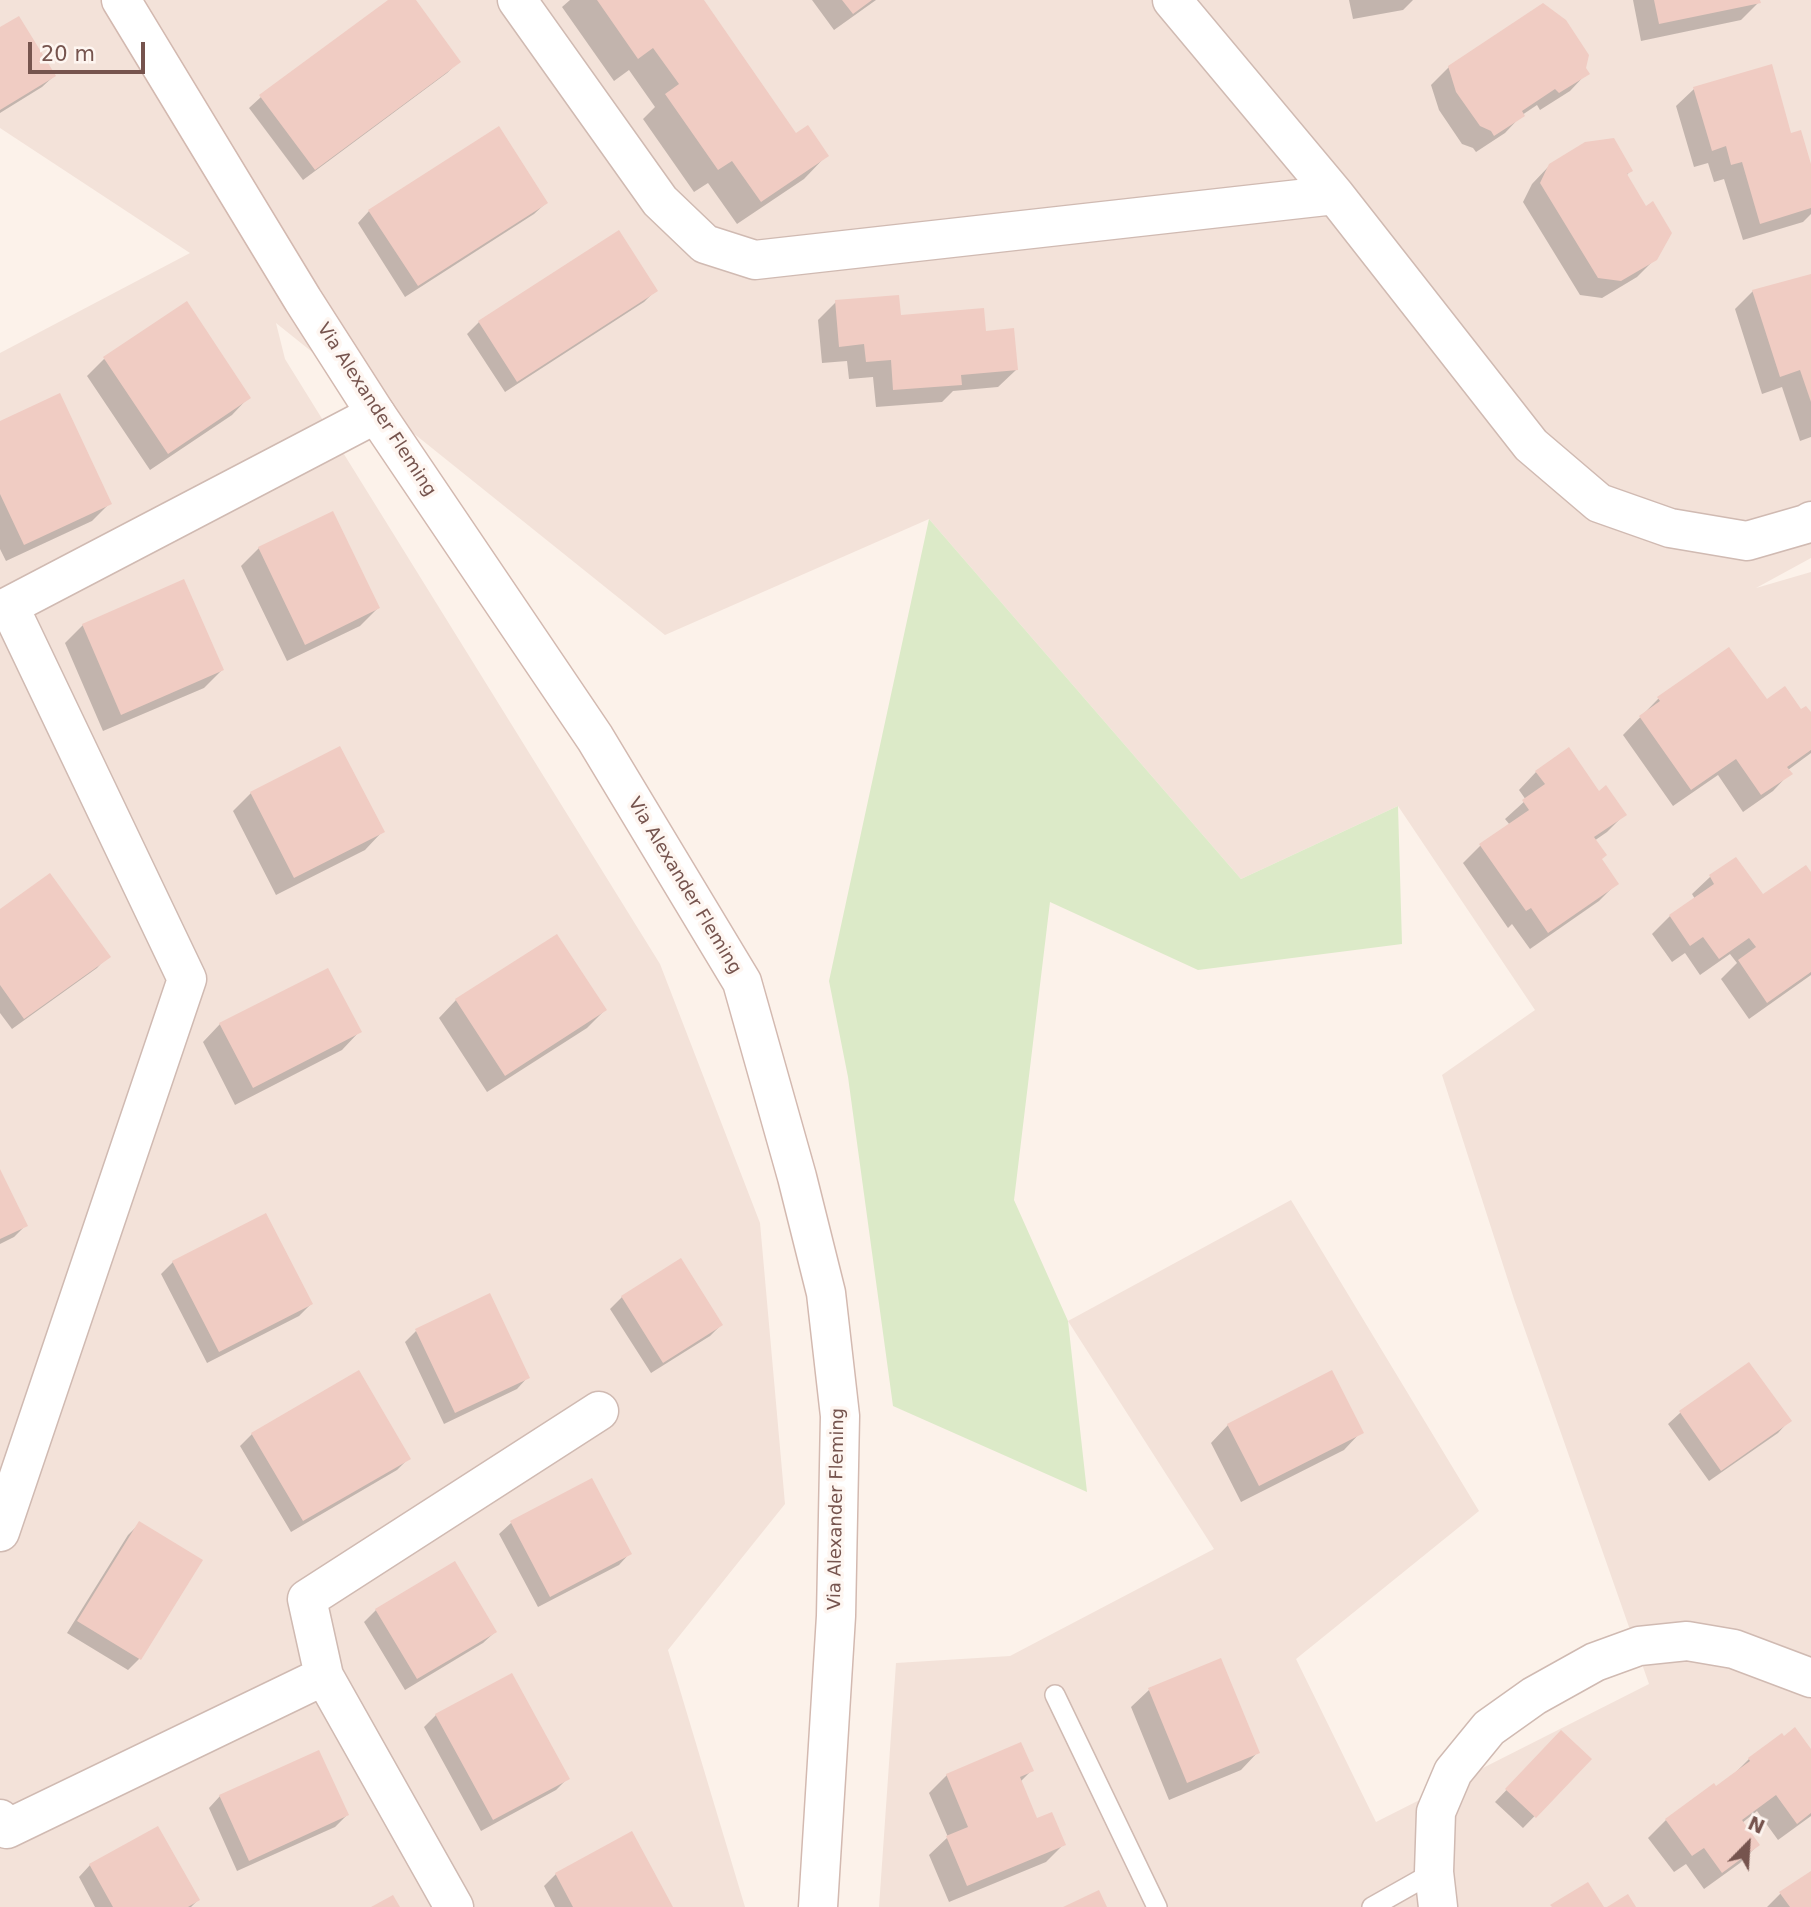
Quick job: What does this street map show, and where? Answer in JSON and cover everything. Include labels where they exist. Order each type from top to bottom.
[{"type":"street","name":"Via Alexander Fleming","points":[[121,0],[303,300],[376,414],[595,738],[742,982],[797,1177],[825,1293],[840,1416],[836,1616],[818,1907]]},
{"type":"street","points":[[517,0],[660,201],[705,244],[755,260],[1335,195]]},
{"type":"street","points":[[1172,0],[1335,195],[1531,445],[1599,503],[1671,528],[1747,541],[1811,521]]},
{"type":"street","points":[[0,1532],[187,979],[5,598],[376,414]]},
{"type":"street","points":[[454,1907],[324,1676],[307,1599],[598,1411]]},
{"type":"street","points":[[1436,1889],[1436,1812],[1453,1772],[1489,1728],[1534,1696],[1595,1662],[1639,1646],[1687,1641],[1734,1648],[1811,1678]]},
{"type":"street","points":[[0,1819],[7,1829],[324,1676]]},
{"type":"lane","points":[[1055,1695],[1157,1907]]},
{"type":"lane","points":[[1372,1907],[1436,1889]]},
{"type":"shaded area","points":[[0,0],[1811,0],[1811,558],[1756,588],[1811,572],[1811,1907],[879,1907],[896,1663],[1010,1656],[1214,1549],[1068,1321],[1291,1200],[1479,1511],[1296,1659],[1376,1822],[1649,1684],[1514,1299],[1442,1075],[1535,1010],[1398,806],[1241,879],[929,519],[665,635],[276,323],[285,359],[660,964],[760,1223],[785,1504],[668,1650],[745,1907],[0,1907],[0,353],[190,253],[0,128]]},
{"type":"green space","points":[[929,519],[1241,879],[1398,806],[1402,944],[1198,970],[1050,902],[1014,1200],[1068,1321],[1087,1492],[893,1406],[848,1077],[829,981]]},
{"type":"building","points":[[388,0],[416,0],[461,62],[315,170],[259,95]]},
{"type":"building","points":[[597,0],[704,0],[796,133],[808,125],[829,156],[761,202],[732,161],[718,170],[665,94],[679,84],[653,48],[638,59]]},
{"type":"building","points":[[842,0],[872,0],[853,14]]},
{"type":"building","points":[[1654,0],[1760,0],[1761,3],[1659,24]]},
{"type":"building","points":[[1543,3],[1566,20],[1589,55],[1586,68],[1590,74],[1559,93],[1555,89],[1522,111],[1525,116],[1494,136],[1491,131],[1480,126],[1456,92],[1448,66]]},
{"type":"building","points":[[19,16],[56,76],[0,110],[0,27]]},
{"type":"building","points":[[1772,64],[1791,133],[1801,130],[1811,164],[1811,208],[1760,224],[1742,162],[1731,165],[1726,146],[1712,151],[1693,87]]},
{"type":"building","points":[[499,126],[548,203],[418,286],[368,210]]},
{"type":"building","points":[[1614,138],[1633,171],[1627,174],[1646,206],[1653,201],[1672,233],[1657,260],[1621,281],[1598,278],[1540,183],[1549,164],[1585,142]]},
{"type":"building","points":[[619,230],[658,291],[517,382],[478,321]]},
{"type":"building","points":[[1811,274],[1811,402],[1800,370],[1780,377],[1752,290]]},
{"type":"building","points":[[899,295],[901,315],[984,308],[986,331],[1014,328],[1018,370],[961,375],[962,385],[893,390],[891,360],[866,362],[864,344],[839,347],[835,300]]},
{"type":"building","points":[[187,301],[251,398],[168,454],[103,357]]},
{"type":"building","points":[[60,393],[112,504],[24,545],[0,494],[0,421]]},
{"type":"building","points":[[333,511],[380,608],[305,645],[258,547]]},
{"type":"building","points":[[184,579],[224,670],[121,715],[82,624]]},
{"type":"building","points":[[1729,647],[1767,699],[1785,686],[1801,709],[1806,706],[1811,712],[1811,750],[1787,767],[1793,774],[1761,795],[1736,759],[1691,790],[1639,716],[1660,701],[1657,697]]},
{"type":"building","points":[[340,746],[385,832],[294,878],[250,792]]},
{"type":"building","points":[[1569,747],[1599,791],[1606,785],[1627,815],[1594,837],[1607,855],[1602,859],[1619,884],[1548,933],[1531,908],[1526,911],[1479,844],[1529,810],[1522,800],[1545,784],[1535,771]]},
{"type":"building","points":[[1736,857],[1763,894],[1806,865],[1811,872],[1811,972],[1767,1003],[1738,960],[1756,947],[1749,938],[1719,959],[1703,937],[1690,946],[1669,915],[1714,884],[1709,875]]},
{"type":"building","points":[[50,873],[111,957],[24,1019],[0,985],[0,909]]},
{"type":"building","points":[[557,934],[607,1010],[505,1076],[455,999]]},
{"type":"building","points":[[328,968],[362,1032],[253,1088],[219,1023]]},
{"type":"building","points":[[0,1169],[28,1226],[0,1239]]},
{"type":"building","points":[[266,1213],[313,1304],[219,1352],[172,1261]]},
{"type":"building","points":[[681,1258],[723,1325],[663,1363],[621,1296]]},
{"type":"building","points":[[490,1293],[530,1378],[455,1413],[415,1329]]},
{"type":"building","points":[[1749,1362],[1792,1421],[1721,1471],[1679,1411]]},
{"type":"building","points":[[359,1370],[411,1459],[303,1521],[251,1433]]},
{"type":"building","points":[[1332,1370],[1364,1433],[1259,1486],[1227,1424]]},
{"type":"building","points":[[592,1478],[632,1554],[550,1597],[510,1521]]},
{"type":"building","points":[[139,1521],[203,1560],[141,1660],[77,1621]]},
{"type":"building","points":[[455,1561],[497,1632],[417,1679],[375,1609]]},
{"type":"building","points":[[1221,1658],[1260,1753],[1187,1783],[1148,1688]]},
{"type":"building","points":[[512,1673],[570,1779],[493,1820],[435,1714]]},
{"type":"building","points":[[1795,1727],[1811,1749],[1811,1813],[1797,1824],[1776,1795],[1742,1820],[1760,1845],[1722,1873],[1704,1848],[1692,1856],[1665,1819],[1714,1783],[1716,1786],[1782,1733],[1784,1736]]},
{"type":"building","points":[[1561,1730],[1592,1759],[1536,1818],[1505,1789]]},
{"type":"building","points":[[1021,1742],[1034,1771],[1020,1777],[1037,1818],[1052,1812],[1066,1845],[967,1886],[946,1836],[968,1827],[946,1774]]},
{"type":"building","points":[[319,1750],[349,1815],[249,1861],[219,1795]]},
{"type":"building","points":[[158,1826],[200,1900],[188,1907],[113,1907],[89,1864]]},
{"type":"building","points":[[632,1831],[673,1907],[573,1907],[555,1873]]},
{"type":"building","points":[[1811,1871],[1811,1907],[1790,1907],[1779,1892]]},
{"type":"building","points":[[1588,1882],[1604,1907],[1550,1905]]},
{"type":"building","points":[[1099,1890],[1107,1907],[1063,1907]]},
{"type":"building","points":[[1628,1894],[1636,1907],[1607,1907]]},
{"type":"building","points":[[393,1895],[400,1907],[371,1907]]}]
